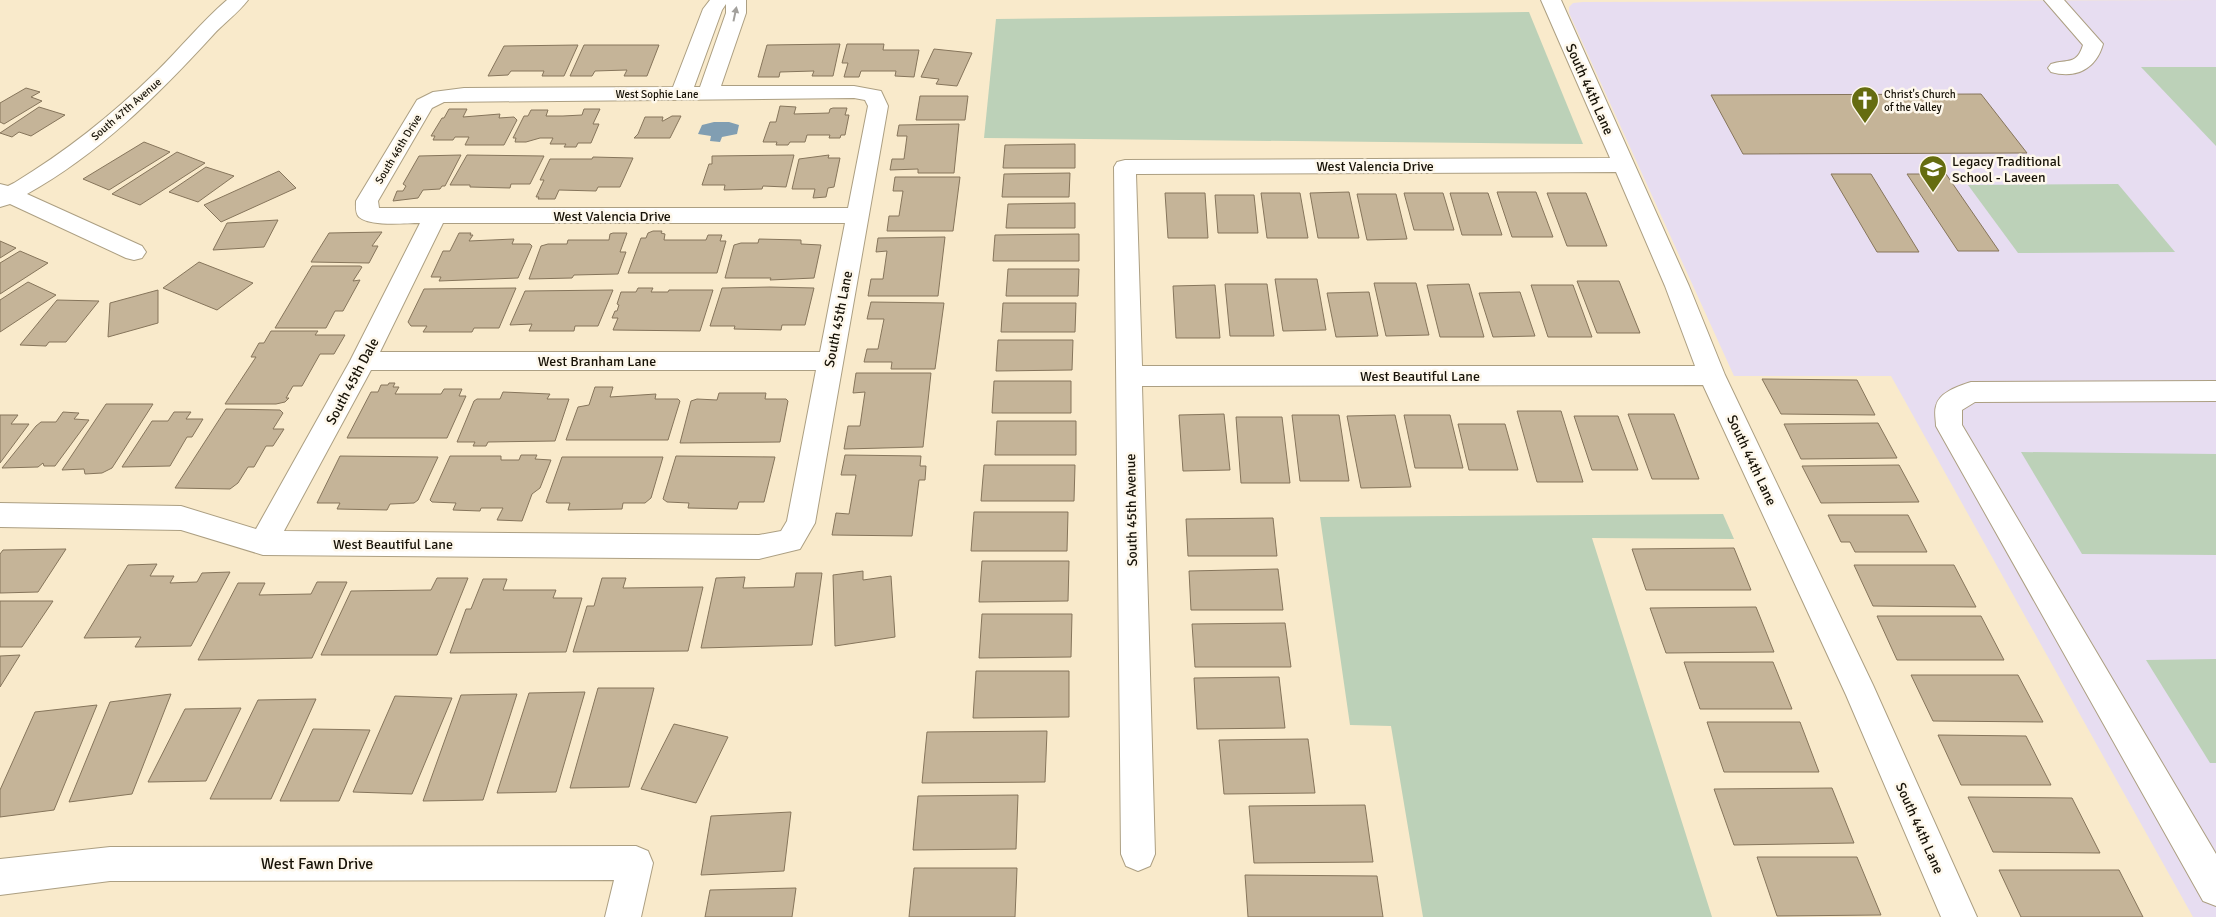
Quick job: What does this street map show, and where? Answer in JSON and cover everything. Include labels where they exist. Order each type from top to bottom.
[{"type":"street","name":"South 47th Avenue","points":[[3,196],[65,159],[118,120],[162,78],[217,17],[238,0]]},
{"type":"street","points":[[681,94],[713,8],[720,0]]},
{"type":"street","points":[[708,94],[736,13],[736,0]]},
{"type":"street","name":"South 44th Lane","points":[[1551,0],[1676,286],[1712,375],[1862,695],[1959,917]]},
{"type":"street","points":[[2054,0],[2093,44],[2090,56],[2078,67],[2058,68]]},
{"type":"street","points":[[698,47],[724,47]]},
{"type":"street","name":"West Sophie Lane","points":[[440,96],[464,94],[854,92],[874,95]]},
{"type":"street","name":"South 45th Lane","points":[[790,541],[801,523],[878,106],[874,95]]},
{"type":"street","name":"South 46th Drive","points":[[368,212],[367,201],[424,104],[440,96]]},
{"type":"street","name":"West Valencia Drive","points":[[1125,166],[1624,165]]},
{"type":"street","name":"South 45th Avenue","points":[[1125,166],[1138,854]]},
{"type":"street","points":[[3,196],[134,252]]},
{"type":"street","name":"West Valencia Drive","points":[[368,212],[379,216],[435,217],[858,215]]},
{"type":"street","name":"South 45th Dale","points":[[264,543],[363,361],[435,217]]},
{"type":"street","name":"West Branham Lane","points":[[363,361],[830,361]]},
{"type":"street","name":"West Beautiful Lane","points":[[1128,376],[1712,375]]},
{"type":"street","points":[[2216,392],[1971,392],[1957,399],[1949,406],[1949,426],[2216,888]]},
{"type":"street","name":"West Beautiful Lane","points":[[0,515],[152,516],[181,518],[264,543],[759,547],[790,541]]},
{"type":"street","name":"West Fawn Drive","points":[[0,877],[110,864],[636,863],[622,917]]},
{"type":"shaded area","name":"Legacy Traditional School - Laveen","points":[[2216,0],[2216,917],[2193,917],[1891,376],[1734,376],[1569,13],[1569,7],[1573,3],[1583,2]]},
{"type":"green space","points":[[1529,12],[1583,144],[984,138],[996,19]]},
{"type":"green space","points":[[2141,67],[2216,67],[2216,146]]},
{"type":"green space","points":[[2118,184],[2175,252],[2018,253],[1968,185]]},
{"type":"green space","points":[[2021,452],[2216,454],[2216,555],[2082,554]]},
{"type":"green space","points":[[1723,514],[1734,539],[1592,538],[1712,917],[1423,917],[1391,726],[1350,725],[1320,517]]},
{"type":"green space","points":[[2216,659],[2216,763],[2210,763],[2146,660]]},
{"type":"water","points":[[714,122],[729,122],[739,125],[737,134],[722,137],[720,142],[710,141],[711,136],[698,134],[702,125]]},
{"type":"building","points":[[840,44],[833,76],[812,76],[814,71],[780,72],[779,77],[758,77],[767,45]]},
{"type":"building","points":[[847,44],[884,44],[883,50],[919,50],[914,77],[895,76],[896,71],[861,71],[859,77],[844,77],[848,63],[842,63]]},
{"type":"building","points":[[578,45],[564,76],[542,76],[544,71],[511,71],[508,75],[488,76],[504,46]]},
{"type":"building","points":[[584,45],[659,45],[647,76],[624,76],[627,70],[595,71],[592,76],[570,76]]},
{"type":"building","points":[[934,49],[972,53],[957,86],[936,84],[939,79],[921,77]]},
{"type":"building","points":[[26,88],[40,92],[31,97],[42,101],[4,124],[0,122],[0,103]]},
{"type":"building","name":"Christ's Church of the Valley","points":[[1981,94],[2027,153],[1743,154],[1711,95]]},
{"type":"building","points":[[920,96],[968,96],[965,120],[916,120]]},
{"type":"building","points":[[780,106],[796,107],[794,114],[829,113],[830,109],[833,108],[847,108],[845,115],[849,115],[845,135],[841,135],[840,138],[829,138],[830,135],[807,135],[805,142],[790,142],[788,145],[776,145],[777,142],[763,142],[770,122],[776,122]]},
{"type":"building","points":[[39,107],[65,115],[31,136],[19,132],[12,137],[0,133]]},
{"type":"building","points":[[449,109],[467,109],[463,117],[500,114],[499,118],[514,117],[517,120],[504,145],[465,145],[469,137],[455,137],[453,140],[433,140],[435,136],[431,136]]},
{"type":"building","points":[[584,109],[600,109],[593,124],[599,124],[591,143],[578,143],[576,147],[564,147],[566,144],[550,144],[553,138],[515,142],[516,138],[513,138],[524,116],[528,116],[531,110],[548,110],[546,116],[563,116],[582,115]]},
{"type":"building","points":[[672,116],[681,116],[670,138],[634,138],[638,134],[645,117],[663,117],[663,121]]},
{"type":"building","points":[[959,124],[954,173],[918,173],[918,169],[890,170],[892,159],[904,159],[907,136],[897,136],[899,125]]},
{"type":"building","points":[[144,142],[170,152],[109,190],[83,179]]},
{"type":"building","points":[[1075,144],[1075,168],[1003,168],[1005,145]]},
{"type":"building","points":[[177,152],[205,163],[140,205],[112,194]]},
{"type":"building","points":[[461,155],[445,186],[442,186],[440,189],[423,190],[418,198],[393,201],[397,191],[403,191],[406,186],[403,184],[419,156]]},
{"type":"building","points":[[467,155],[544,156],[530,184],[511,184],[510,188],[450,185]]},
{"type":"building","points":[[794,155],[786,187],[763,186],[762,189],[724,190],[725,185],[702,185],[709,164],[712,164],[712,156]]},
{"type":"building","points":[[829,155],[828,158],[840,158],[834,187],[828,188],[826,197],[813,198],[815,189],[792,189],[799,159]]},
{"type":"building","points":[[593,157],[633,158],[620,187],[598,187],[596,191],[559,190],[555,199],[538,199],[539,197],[536,197],[544,180],[540,180],[550,159],[592,159]]},
{"type":"building","points":[[206,167],[234,176],[198,202],[169,192]]},
{"type":"building","points":[[279,171],[296,188],[221,222],[204,205]]},
{"type":"building","points":[[1070,173],[1069,197],[1002,197],[1004,174]]},
{"type":"building","points":[[1831,174],[1871,174],[1919,252],[1877,252]]},
{"type":"building","points":[[1907,174],[1946,174],[1999,251],[1958,251]]},
{"type":"building","points":[[895,177],[960,177],[953,231],[887,231],[889,216],[899,216],[903,191],[893,191]]},
{"type":"building","points":[[1349,192],[1359,238],[1318,238],[1310,193]]},
{"type":"building","points":[[1497,192],[1536,192],[1553,237],[1512,237]]},
{"type":"building","points":[[1165,193],[1205,193],[1208,238],[1168,238]]},
{"type":"building","points":[[1261,193],[1300,193],[1308,238],[1267,238]]},
{"type":"building","points":[[1404,193],[1443,193],[1454,230],[1414,230]]},
{"type":"building","points":[[1450,193],[1488,193],[1502,235],[1462,235]]},
{"type":"building","points":[[1547,193],[1586,193],[1607,246],[1567,246]]},
{"type":"building","points":[[1357,194],[1396,194],[1407,239],[1367,240]]},
{"type":"building","points":[[1215,195],[1254,195],[1258,233],[1218,233]]},
{"type":"building","points":[[1075,203],[1075,228],[1006,228],[1008,204]]},
{"type":"building","points":[[278,220],[264,247],[213,250],[227,223]]},
{"type":"building","points":[[662,231],[661,233],[665,234],[664,240],[706,240],[708,235],[722,235],[720,241],[726,241],[717,273],[628,273],[641,238],[646,238],[648,233]]},
{"type":"building","points":[[382,232],[372,246],[378,246],[369,263],[311,262],[329,233]]},
{"type":"building","points":[[459,233],[471,233],[470,235],[473,235],[469,241],[514,239],[512,244],[530,244],[532,246],[518,278],[439,281],[441,277],[431,277],[443,251],[450,251]]},
{"type":"building","points":[[627,233],[620,252],[626,252],[618,274],[529,279],[541,246],[567,244],[568,240],[609,240],[610,234]]},
{"type":"building","points":[[1079,234],[1079,261],[993,261],[995,235]]},
{"type":"building","points":[[945,237],[938,296],[868,296],[871,279],[883,279],[887,251],[876,252],[878,238]]},
{"type":"building","points":[[759,239],[801,240],[801,244],[821,245],[814,278],[770,280],[771,278],[725,278],[734,245],[758,243]]},
{"type":"building","points":[[0,241],[16,248],[0,258]]},
{"type":"building","points":[[20,251],[48,263],[0,294],[0,263]]},
{"type":"building","points":[[199,262],[253,283],[217,310],[163,288]]},
{"type":"building","points":[[312,266],[362,267],[353,281],[360,280],[343,311],[335,311],[326,328],[275,328]]},
{"type":"building","points":[[1008,269],[1079,269],[1078,296],[1006,296]]},
{"type":"building","points":[[1275,279],[1317,279],[1326,330],[1283,331]]},
{"type":"building","points":[[1577,281],[1619,281],[1640,333],[1597,333]]},
{"type":"building","points":[[28,282],[56,295],[0,332],[0,300]]},
{"type":"building","points":[[1374,283],[1416,283],[1429,335],[1386,336]]},
{"type":"building","points":[[1225,284],[1267,284],[1274,336],[1230,336]]},
{"type":"building","points":[[1469,284],[1484,337],[1440,337],[1427,285]]},
{"type":"building","points":[[1215,285],[1220,338],[1176,338],[1173,286]]},
{"type":"building","points":[[1531,285],[1573,285],[1592,337],[1548,337]]},
{"type":"building","points":[[516,288],[499,328],[474,328],[472,332],[423,332],[427,326],[411,326],[408,322],[424,289]]},
{"type":"building","points":[[638,288],[653,288],[651,292],[713,290],[700,331],[613,330],[618,318],[612,318],[615,311],[617,311],[621,292],[636,292]]},
{"type":"building","points":[[722,288],[814,288],[805,325],[782,325],[781,330],[734,329],[735,326],[710,326]]},
{"type":"building","points":[[158,290],[158,323],[108,337],[110,303]]},
{"type":"building","points":[[613,290],[598,326],[575,326],[574,331],[529,331],[532,324],[510,325],[525,291]]},
{"type":"building","points":[[1369,292],[1378,336],[1336,337],[1327,293]]},
{"type":"building","points":[[1520,292],[1535,336],[1493,337],[1479,293]]},
{"type":"building","points":[[57,300],[99,301],[66,342],[49,342],[46,346],[20,345]]},
{"type":"building","points":[[871,302],[944,303],[935,369],[891,369],[892,362],[864,362],[867,349],[878,349],[884,319],[867,319]]},
{"type":"building","points":[[1003,303],[1076,303],[1075,332],[1001,332]]},
{"type":"building","points":[[271,331],[318,331],[315,335],[345,335],[334,354],[320,354],[302,386],[293,386],[286,398],[289,398],[285,402],[276,404],[225,404],[256,357],[251,357],[259,343],[264,343]]},
{"type":"building","points":[[998,340],[1073,340],[1072,370],[996,371]]},
{"type":"building","points":[[856,373],[931,373],[923,447],[844,449],[848,426],[860,426],[865,392],[853,393]]},
{"type":"building","points":[[1762,379],[1857,380],[1875,415],[1781,414]]},
{"type":"building","points":[[994,381],[1071,381],[1071,413],[992,413]]},
{"type":"building","points":[[389,383],[395,383],[393,387],[399,387],[395,394],[441,394],[444,389],[462,389],[459,396],[466,396],[447,438],[347,438],[371,392],[378,392],[381,385],[388,385]]},
{"type":"building","points":[[595,387],[613,387],[610,397],[656,394],[655,399],[678,399],[680,401],[668,440],[566,440],[578,407],[589,405]]},
{"type":"building","points":[[503,392],[550,394],[547,399],[569,399],[555,441],[488,442],[486,446],[473,446],[475,442],[457,442],[474,401],[477,399],[500,399]]},
{"type":"building","points":[[719,393],[766,393],[765,399],[786,399],[788,401],[780,442],[680,443],[691,401],[697,399],[717,400]]},
{"type":"building","points":[[106,404],[153,404],[112,468],[102,473],[85,474],[84,469],[62,470]]},
{"type":"building","points":[[226,409],[280,410],[283,413],[273,429],[284,429],[273,446],[266,446],[254,467],[248,467],[238,483],[230,489],[175,488]]},
{"type":"building","points":[[1517,411],[1561,411],[1583,482],[1537,482]]},
{"type":"building","points":[[63,412],[79,413],[74,419],[89,420],[55,466],[44,466],[43,463],[38,467],[2,468],[36,426],[41,422],[56,422]]},
{"type":"building","points":[[174,412],[191,412],[186,419],[203,419],[192,437],[187,437],[170,466],[122,467],[152,421],[168,421]]},
{"type":"building","points":[[1224,414],[1230,470],[1183,471],[1179,415]]},
{"type":"building","points":[[1628,414],[1674,414],[1699,479],[1652,479]]},
{"type":"building","points":[[0,415],[18,415],[11,424],[29,424],[0,463]]},
{"type":"building","points":[[1292,415],[1339,415],[1349,481],[1300,481]]},
{"type":"building","points":[[1395,415],[1411,487],[1361,488],[1347,416]]},
{"type":"building","points":[[1404,415],[1450,415],[1463,468],[1415,468]]},
{"type":"building","points":[[1574,416],[1618,416],[1638,470],[1592,470]]},
{"type":"building","points":[[1236,417],[1282,417],[1290,483],[1241,483]]},
{"type":"building","points":[[997,421],[1076,421],[1076,455],[995,455]]},
{"type":"building","points":[[1878,423],[1897,458],[1801,459],[1784,424]]},
{"type":"building","points":[[1458,424],[1505,424],[1518,470],[1469,470]]},
{"type":"building","points":[[521,455],[537,455],[535,459],[551,460],[540,488],[532,494],[522,521],[497,520],[503,508],[481,508],[480,511],[453,510],[456,503],[432,502],[430,500],[450,456],[501,456],[501,460],[519,460]]},
{"type":"building","points":[[845,455],[921,456],[920,466],[926,466],[925,480],[919,480],[912,536],[832,535],[836,513],[849,514],[856,475],[841,475]]},
{"type":"building","points":[[340,456],[438,457],[418,500],[414,503],[390,504],[387,510],[337,509],[340,503],[317,503]]},
{"type":"building","points":[[676,456],[775,457],[764,502],[739,502],[737,509],[688,508],[689,503],[667,502],[663,499]]},
{"type":"building","points":[[562,457],[663,457],[651,498],[645,503],[623,503],[622,509],[568,510],[570,503],[546,502]]},
{"type":"building","points":[[984,465],[1075,465],[1074,501],[981,501]]},
{"type":"building","points":[[1899,465],[1919,502],[1821,503],[1802,466]]},
{"type":"building","points":[[974,512],[1068,512],[1067,551],[971,551]]},
{"type":"building","points":[[1828,515],[1908,515],[1927,552],[1855,552],[1850,542],[1841,542]]},
{"type":"building","points":[[1273,518],[1277,556],[1188,556],[1186,519]]},
{"type":"building","points":[[1734,548],[1751,590],[1646,590],[1632,549]]},
{"type":"building","points":[[66,549],[38,592],[0,593],[0,554],[3,550]]},
{"type":"building","points":[[982,561],[1069,561],[1068,601],[979,602]]},
{"type":"building","points":[[157,564],[150,576],[174,576],[170,583],[197,582],[202,573],[230,572],[191,646],[135,647],[141,637],[84,638],[128,565]]},
{"type":"building","points":[[1854,565],[1954,565],[1976,607],[1873,606]]},
{"type":"building","points":[[1278,569],[1283,610],[1191,610],[1189,571]]},
{"type":"building","points":[[863,571],[863,580],[891,576],[895,637],[835,646],[833,575]]},
{"type":"building","points":[[796,573],[822,573],[812,645],[701,648],[716,578],[745,577],[743,588],[794,587]]},
{"type":"building","points":[[437,578],[468,578],[437,655],[321,655],[351,591],[431,590]]},
{"type":"building","points":[[602,578],[626,578],[623,588],[703,587],[688,651],[573,652],[587,606],[594,606]]},
{"type":"building","points":[[483,579],[507,579],[503,590],[556,590],[553,598],[582,598],[566,652],[450,653],[466,609],[471,609]]},
{"type":"building","points":[[317,582],[347,582],[312,658],[198,660],[238,583],[265,583],[259,595],[311,594]]},
{"type":"building","points":[[0,601],[53,601],[22,647],[0,647]]},
{"type":"building","points":[[1756,607],[1774,652],[1666,653],[1650,608]]},
{"type":"building","points":[[982,614],[1072,614],[1071,657],[979,658]]},
{"type":"building","points":[[1877,616],[1981,616],[2004,660],[1897,660]]},
{"type":"building","points":[[1285,623],[1291,667],[1195,667],[1192,624]]},
{"type":"building","points":[[20,655],[0,687],[0,656]]},
{"type":"building","points":[[1684,662],[1773,662],[1792,709],[1700,709]]},
{"type":"building","points":[[976,671],[1069,671],[1069,717],[973,718]]},
{"type":"building","points":[[1911,675],[2018,675],[2043,722],[1933,721]]},
{"type":"building","points":[[1279,677],[1285,728],[1197,729],[1194,678]]},
{"type":"building","points":[[598,688],[654,688],[629,787],[570,788]]},
{"type":"building","points":[[585,692],[556,792],[497,793],[529,693]]},
{"type":"building","points":[[171,694],[132,794],[69,802],[110,702]]},
{"type":"building","points":[[517,694],[483,800],[423,801],[461,695]]},
{"type":"building","points":[[395,696],[452,698],[412,794],[353,792]]},
{"type":"building","points":[[316,699],[271,799],[210,799],[258,700]]},
{"type":"building","points":[[97,705],[54,810],[0,817],[0,790],[35,712]]},
{"type":"building","points":[[241,708],[206,781],[148,782],[185,709]]},
{"type":"building","points":[[1707,722],[1800,722],[1819,772],[1724,772]]},
{"type":"building","points":[[674,724],[728,737],[696,803],[641,789]]},
{"type":"building","points":[[313,729],[370,730],[339,801],[280,801]]},
{"type":"building","points":[[1047,731],[1045,782],[922,783],[927,732]]},
{"type":"building","points":[[1938,735],[2026,736],[2051,785],[1961,785]]},
{"type":"building","points":[[1308,739],[1315,793],[1224,794],[1219,740]]},
{"type":"building","points":[[1832,788],[1854,843],[1734,845],[1714,789]]},
{"type":"building","points":[[1018,795],[1016,849],[913,850],[918,796]]},
{"type":"building","points":[[1968,797],[2072,798],[2100,853],[1993,852]]},
{"type":"building","points":[[1365,805],[1373,862],[1254,863],[1249,806]]},
{"type":"building","points":[[791,812],[784,871],[701,875],[711,816]]},
{"type":"building","points":[[1757,857],[1857,857],[1881,915],[1777,916]]},
{"type":"building","points":[[914,868],[1017,868],[1015,917],[909,917]]},
{"type":"building","points":[[1999,870],[2119,870],[2143,917],[2021,917]]},
{"type":"building","points":[[1245,875],[1377,876],[1383,917],[1248,917]]},
{"type":"building","points":[[796,888],[792,917],[705,917],[710,890]]},
{"type":"place","name":"Christ's Church of the Valley","points":[[1865,124]]},
{"type":"place","name":"Legacy Traditional School - Laveen","points":[[1933,193]]}]
